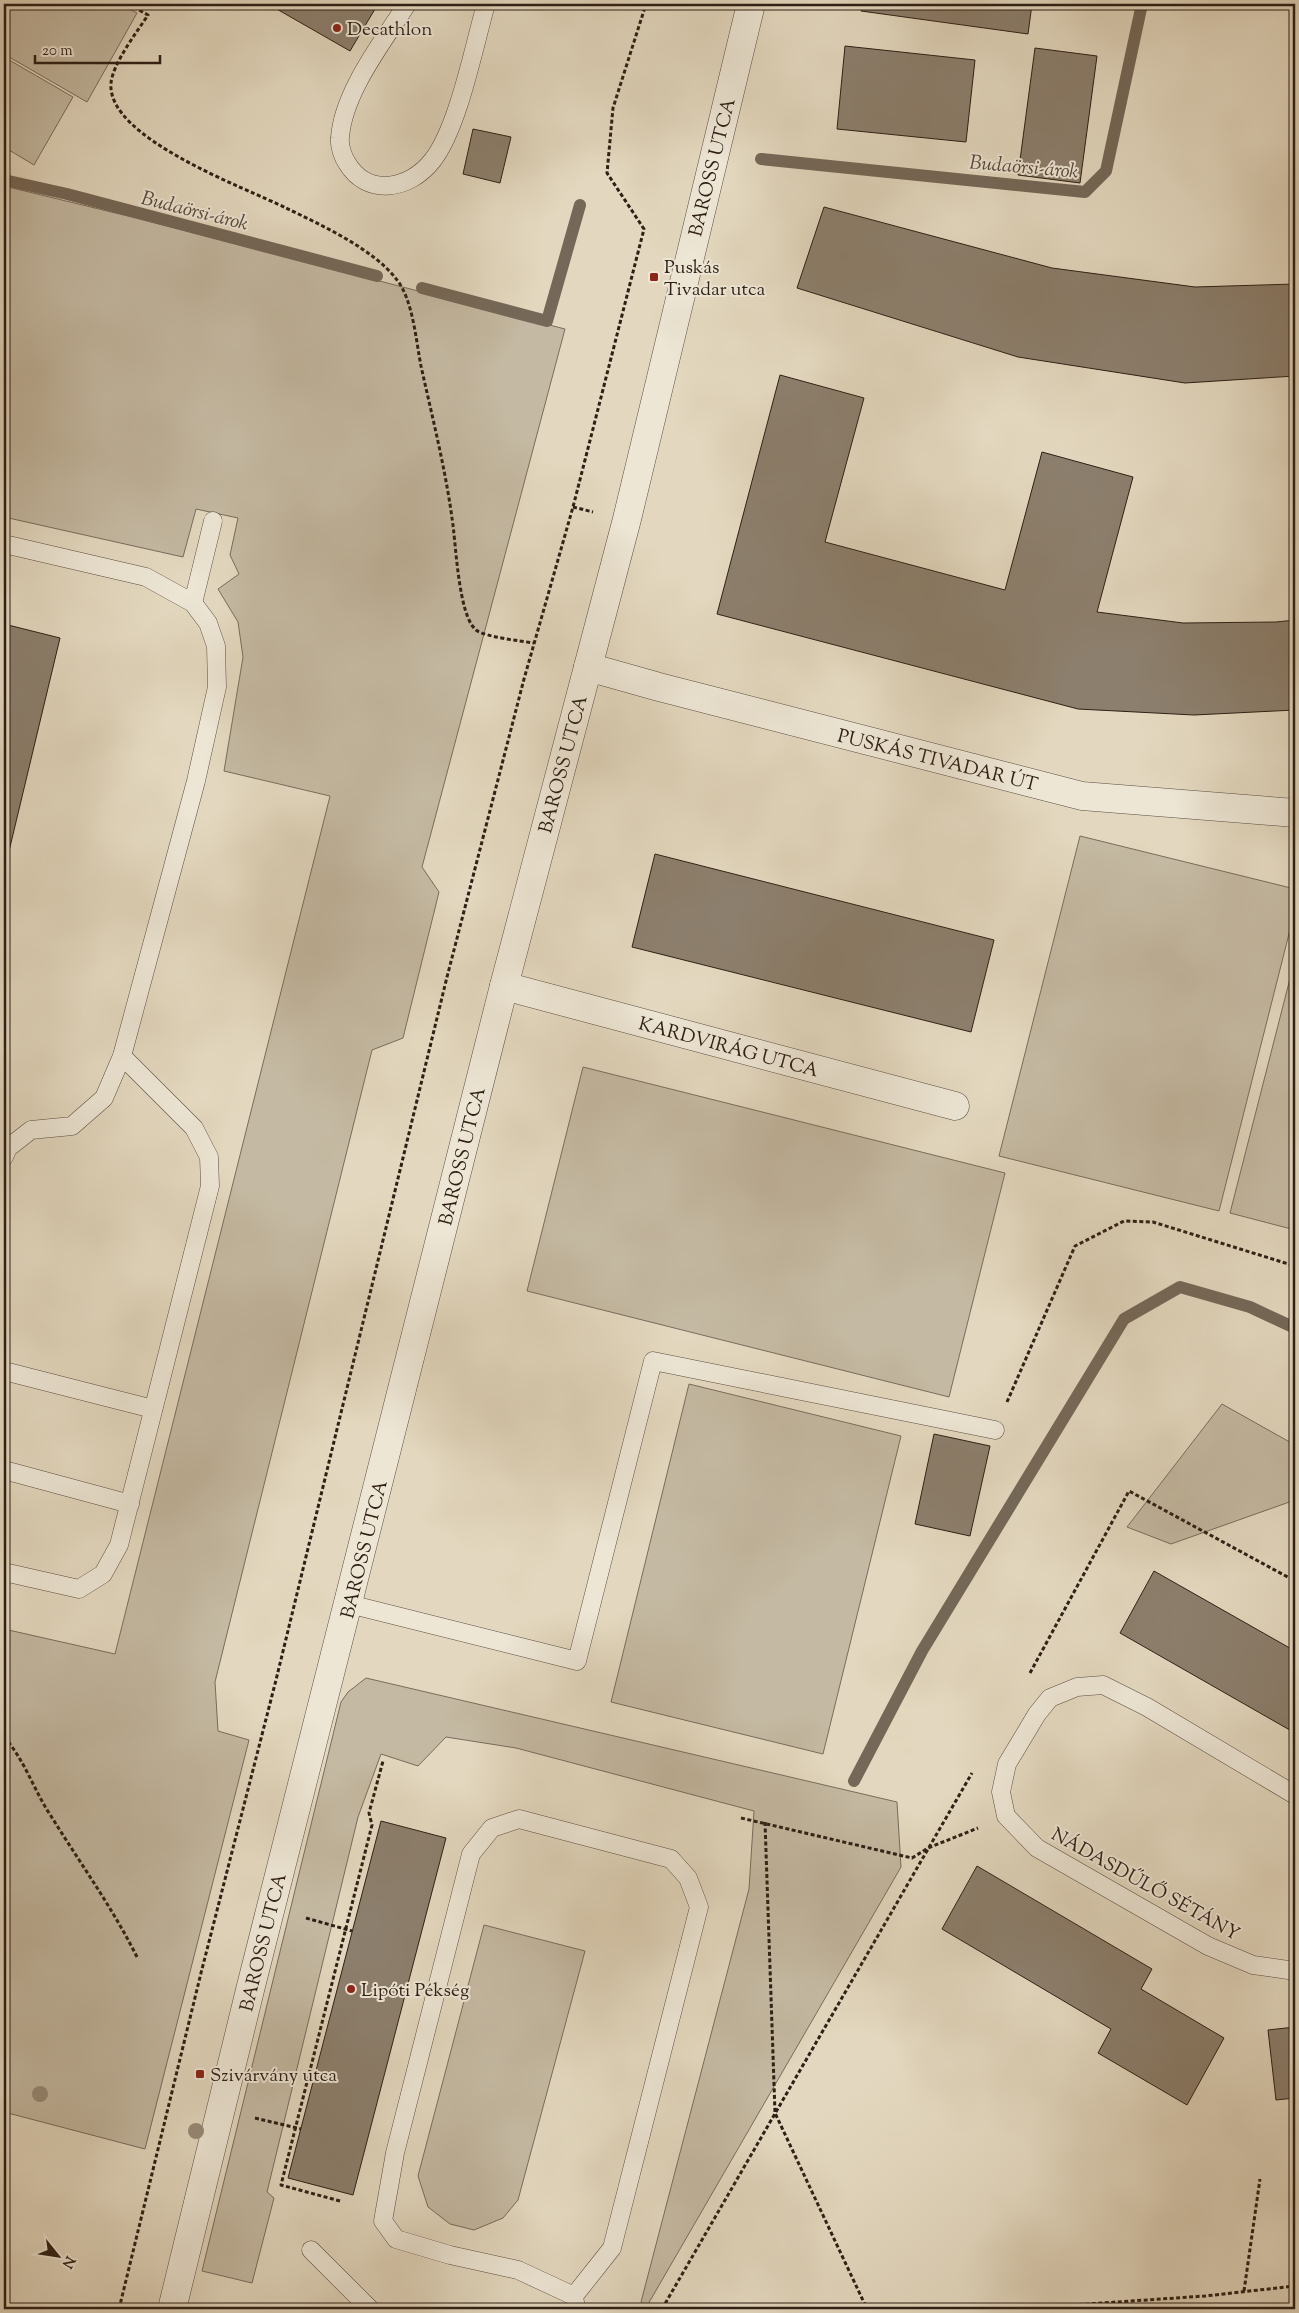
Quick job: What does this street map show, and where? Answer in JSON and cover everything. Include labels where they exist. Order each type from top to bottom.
[{"type":"street","name":"BAROSS UTCA","points":[[172,2309],[251,1986],[504,986],[627,520],[751,4]]},
{"type":"street","name":"PUSKÁS TIVADAR ÚT","points":[[588,666],[659,687],[1082,796],[1295,813]]},
{"type":"street","name":"KARDVIRÁG UTCA","points":[[504,986],[955,1106]]},
{"type":"lane","points":[[407,4],[365,70],[345,111],[339,139],[344,158],[354,175],[371,185],[392,186],[413,178],[432,161],[448,132],[486,4]]},
{"type":"lane","points":[[193,602],[213,521]]},
{"type":"lane","points":[[4,544],[146,577],[193,602],[208,623],[216,646],[217,687],[196,781],[122,1056],[104,1098],[72,1126],[31,1130],[8,1148],[4,1156]]},
{"type":"lane","points":[[4,1572],[79,1589],[103,1574],[119,1545],[152,1408],[210,1186],[209,1157],[194,1128],[122,1056]]},
{"type":"lane","points":[[349,1604],[577,1661],[653,1360],[995,1430]]},
{"type":"lane","points":[[4,1371],[152,1408]]},
{"type":"lane","points":[[4,1470],[130,1504]]},
{"type":"lane","points":[[1006,1816],[1001,1792],[1007,1764],[1037,1714],[1050,1698],[1063,1691],[1078,1687],[1102,1685],[1147,1706],[1295,1796]]},
{"type":"lane","name":"NÁDASDŰLŐ SÉTÁNY","points":[[1006,1816],[1037,1848],[1208,1946],[1253,1965],[1295,1971]]},
{"type":"lane","points":[[519,1818],[671,1859],[688,1878],[699,1907],[612,2248],[575,2303],[518,2270],[450,2255],[396,2239],[383,2221],[393,2162],[471,1854],[492,1828],[519,1818]]},
{"type":"lane","points":[[311,2250],[370,2309]]},
{"type":"path","points":[[128,4],[148,15],[116,67],[111,83],[114,97],[127,118],[152,140],[174,155],[286,207],[337,235],[383,266],[401,284],[408,304],[435,424],[452,516],[462,595],[470,624],[478,632],[534,644]]},
{"type":"path","points":[[119,2309],[201,1972],[279,1670],[447,977],[534,644],[573,507],[644,229],[607,173],[613,108],[646,4]]},
{"type":"path","points":[[995,1430],[1075,1246],[1124,1220],[1153,1222],[1295,1266]]},
{"type":"path","points":[[1027,1678],[1129,1490],[1295,1581]]},
{"type":"path","points":[[4,1738],[26,1770],[50,1815],[105,1897],[137,1957]]},
{"type":"path","points":[[340,2201],[281,2185],[372,1825],[369,1813],[383,1761]]},
{"type":"path","points":[[662,2309],[972,1772]]},
{"type":"path","points":[[741,1818],[765,1822],[912,1858],[928,1848],[1006,1816]]},
{"type":"path","points":[[765,1822],[774,2113],[867,2309]]},
{"type":"path","points":[[306,1918],[352,1931]]},
{"type":"path","points":[[255,2118],[301,2129]]},
{"type":"path","points":[[1244,2291],[1260,2179]]},
{"type":"path","points":[[1014,2309],[1204,2296],[1295,2286]]},
{"type":"shaded area","points":[[6,4],[121,4],[137,13],[87,102],[4,54],[4,8]]},
{"type":"shaded area","points":[[4,57],[73,97],[34,165],[4,147]]},
{"type":"shaded area","points":[[4,186],[136,218],[565,329],[422,867],[439,892],[403,1038],[372,1050],[215,1682],[218,1731],[249,1740],[145,2149],[4,2112],[4,1629],[115,1654],[330,796],[224,771],[243,657],[238,622],[218,589],[239,574],[230,555],[238,518],[196,509],[183,557],[4,517]]},
{"type":"shaded area","points":[[1080,836],[1295,889],[1295,910],[1219,1211],[999,1156]]},
{"type":"shaded area","points":[[1295,959],[1295,1230],[1230,1213]]},
{"type":"shaded area","points":[[583,1067],[1005,1173],[949,1397],[527,1291]]},
{"type":"shaded area","points":[[689,1384],[901,1436],[823,1754],[611,1702]]},
{"type":"shaded area","points":[[1222,1404],[1295,1445],[1295,1500],[1171,1544],[1127,1527]]},
{"type":"shaded area","points":[[366,1678],[897,1802],[901,1867],[647,2306],[641,2302],[749,1889],[754,1811],[516,1748],[446,1737],[418,1766],[381,1754],[358,1817],[267,2192],[274,2198],[252,2283],[202,2271],[341,1702],[348,1692]]},
{"type":"shaded area","points":[[484,1925],[585,1951],[518,2200],[503,2218],[474,2230],[450,2224],[428,2207],[418,2176]]},
{"type":"building","name":"Decathlon","points":[[268,4],[378,4],[350,51]]},
{"type":"building","points":[[863,4],[1032,4],[1028,34],[861,11]]},
{"type":"building","points":[[845,46],[975,60],[966,142],[837,129]]},
{"type":"building","points":[[1035,48],[1097,56],[1080,183],[1018,175]]},
{"type":"building","points":[[473,129],[511,137],[500,183],[463,174]]},
{"type":"building","points":[[824,207],[1052,268],[1195,287],[1295,284],[1295,376],[1185,383],[1018,357],[797,288]]},
{"type":"building","points":[[780,375],[864,398],[825,542],[1005,590],[1042,452],[1133,477],[1097,612],[1183,623],[1295,620],[1295,710],[1194,715],[1078,709],[717,614]]},
{"type":"building","points":[[4,624],[60,638],[4,872]]},
{"type":"building","points":[[655,854],[994,940],[971,1032],[632,947]]},
{"type":"building","points":[[934,1434],[990,1446],[970,1536],[915,1524]]},
{"type":"building","points":[[1154,1571],[1295,1651],[1295,1733],[1120,1633]]},
{"type":"building","points":[[381,1821],[446,1838],[353,2195],[288,2178]]},
{"type":"building","points":[[977,1866],[1152,1969],[1141,1989],[1224,2038],[1187,2105],[1098,2053],[1111,2029],[942,1929]]},
{"type":"building","points":[[1295,2027],[1295,2098],[1276,2100],[1268,2030]]},
{"type":"waterway","name":"Budaörsi-árok","points":[[761,159],[1085,192],[1106,171],[1142,4]]},
{"type":"waterway","name":"Budaörsi-árok","points":[[4,180],[67,194],[377,276]]},
{"type":"waterway","name":"Budaörsi-árok","points":[[422,288],[547,321],[580,205]]},
{"type":"waterway","points":[[854,1781],[922,1651],[1124,1319],[1180,1287],[1250,1307],[1295,1328]]},
{"type":"place","name":"Decathlon","points":[[337,28]]},
{"type":"place","name":"Puskás Tivadar utca","points":[[654,277]]},
{"type":"place","name":"Lipóti Pékség","points":[[351,1989]]},
{"type":"place","name":"Szivárvány utca","points":[[200,2074]]}]
